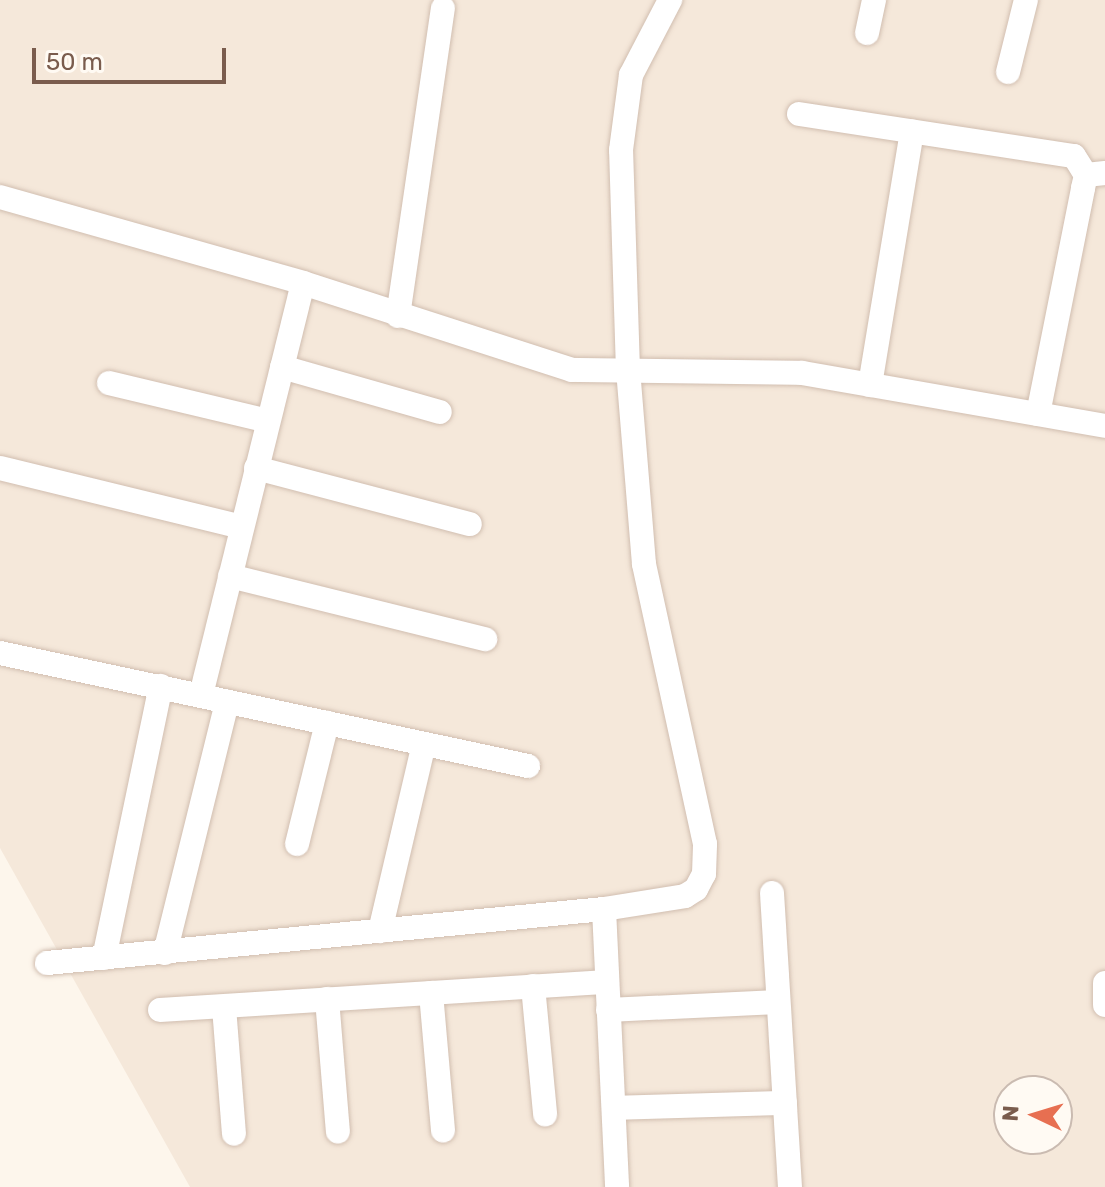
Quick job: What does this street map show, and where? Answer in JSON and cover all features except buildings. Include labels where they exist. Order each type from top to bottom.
[{"type":"street","points":[[47,963],[604,909],[685,896],[696,889],[705,862],[644,564],[628,371],[621,150],[631,75],[670,0]]},
{"type":"street","points":[[867,33],[874,0]]},
{"type":"street","points":[[1008,72],[1026,0]]},
{"type":"street","points":[[398,316],[443,8]]},
{"type":"street","points":[[799,114],[1074,156],[1096,174],[1038,414]]},
{"type":"street","points":[[870,385],[912,131]]},
{"type":"street","points":[[0,197],[303,283],[572,370],[802,373],[1105,426]]},
{"type":"street","points":[[201,695],[303,283]]},
{"type":"street","points":[[282,367],[440,412]]},
{"type":"street","points":[[109,383],[268,421]]},
{"type":"street","points":[[0,468],[242,527]]},
{"type":"street","points":[[256,468],[470,524]]},
{"type":"street","points":[[230,576],[485,639]]},
{"type":"street","points":[[0,653],[528,766]]},
{"type":"street","points":[[104,958],[161,686]]},
{"type":"street","points":[[165,953],[227,702]]},
{"type":"street","points":[[297,844],[327,723]]},
{"type":"street","points":[[380,931],[424,744]]},
{"type":"street","points":[[772,893],[790,1187]]},
{"type":"street","points":[[604,909],[617,1187]]},
{"type":"street","points":[[160,1010],[607,982]]},
{"type":"street","points":[[1105,983],[1105,1005]]},
{"type":"street","points":[[533,986],[545,1114]]},
{"type":"street","points":[[431,993],[443,1130]]},
{"type":"street","points":[[327,999],[338,1132]]},
{"type":"street","points":[[608,1010],[778,1002]]},
{"type":"street","points":[[224,1007],[234,1134]]},
{"type":"street","points":[[614,1108],[785,1103]]},
{"type":"shaded area","points":[[0,0],[1105,0],[1105,1187],[190,1187],[0,848]]}]
